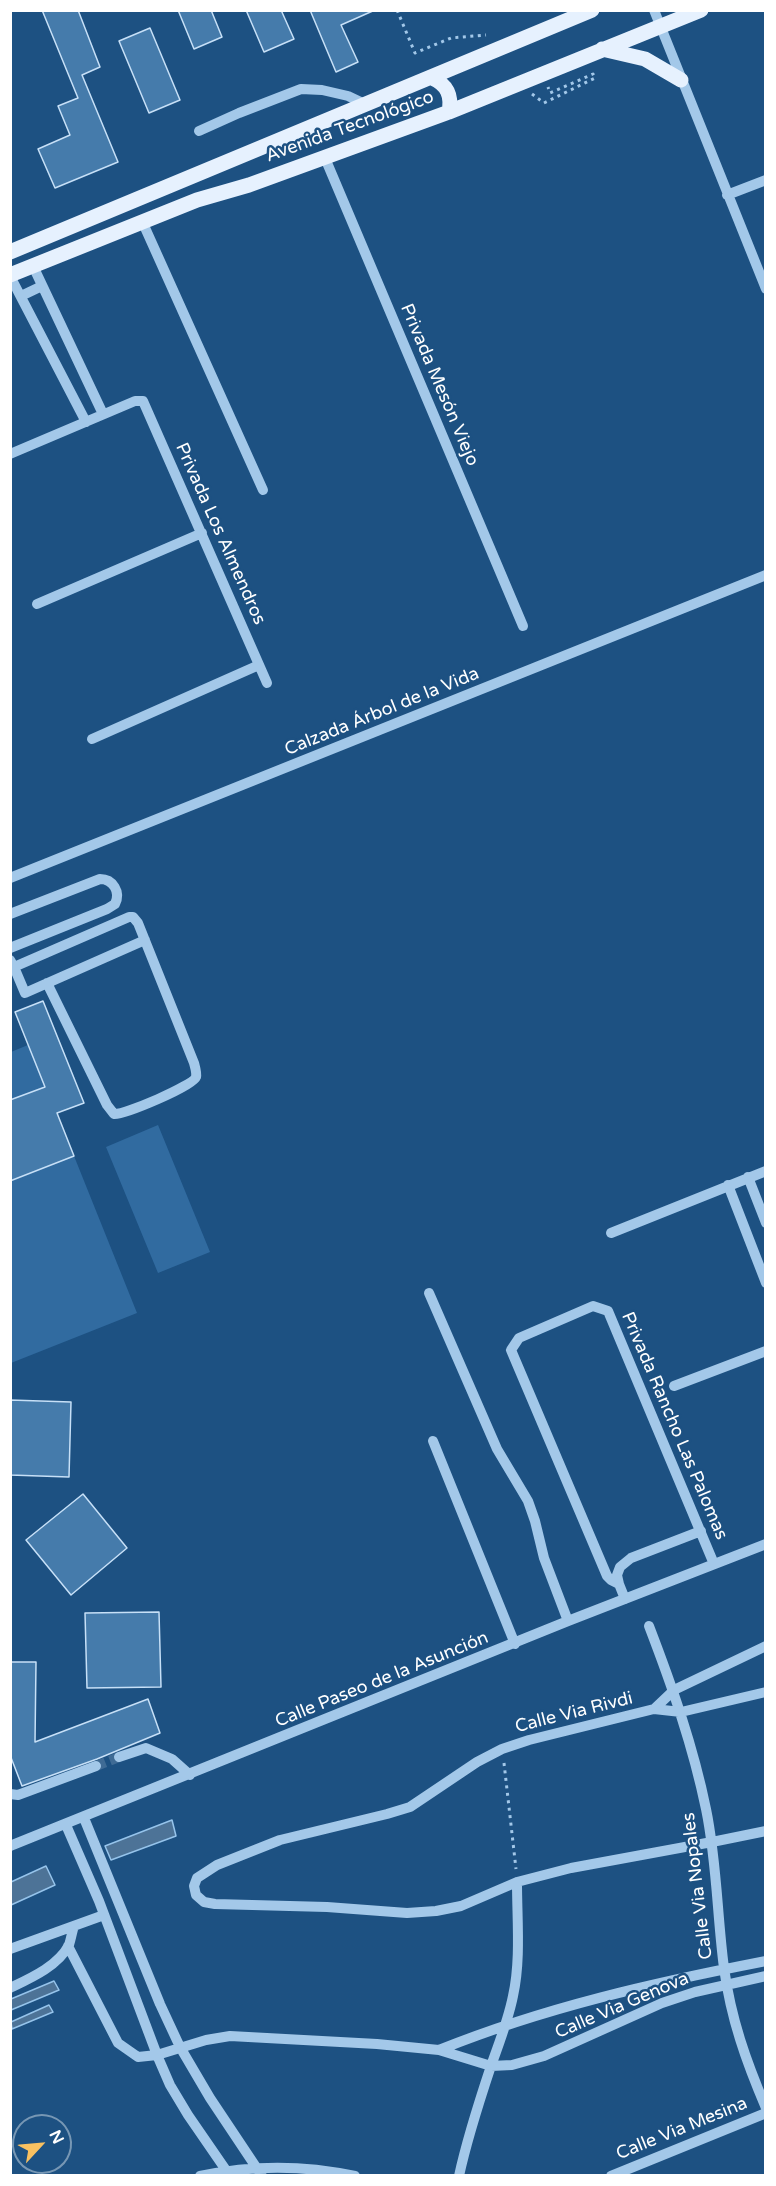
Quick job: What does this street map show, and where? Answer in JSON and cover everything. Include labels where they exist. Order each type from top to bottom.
[{"type":"main road","name":"Avenida Tecnológico","points":[[10,252],[592,10]]},
{"type":"main road","name":"Avenida Tecnológico","points":[[10,275],[142,221],[325,158],[448,112],[701,10]]},
{"type":"main road","points":[[602,49],[645,59],[681,80]]},
{"type":"main road","points":[[432,78],[440,82],[450,95],[448,112]]},
{"type":"street","points":[[654,10],[765,289]]},
{"type":"street","points":[[199,131],[250,108],[301,89],[322,90],[348,96],[367,105]]},
{"type":"street","name":"Privada Mesón Viejo","points":[[325,158],[524,626]]},
{"type":"street","points":[[727,195],[765,180]]},
{"type":"street","points":[[142,221],[263,490]]},
{"type":"street","points":[[10,454],[103,414],[33,266]]},
{"type":"street","points":[[10,275],[86,422]]},
{"type":"street","points":[[21,296],[42,286]]},
{"type":"street","points":[[65,381],[82,370]]},
{"type":"street","name":"Privada Los Almendros","points":[[103,414],[140,400],[145,403],[267,683]]},
{"type":"street","points":[[37,604],[202,533]]},
{"type":"street","name":"Calzada Árbol de la Vida","points":[[10,878],[765,575]]},
{"type":"street","points":[[92,739],[259,665]]},
{"type":"street","points":[[10,914],[100,879],[113,884],[118,896],[115,904],[107,909],[10,948]]},
{"type":"street","points":[[47,983],[107,1105],[114,1114],[126,1112],[173,1092],[195,1080],[196,1070],[145,940],[135,919],[129,917],[12,964],[24,992],[145,940]]},
{"type":"street","points":[[611,1233],[765,1170]]},
{"type":"street","points":[[748,1178],[765,1222]]},
{"type":"street","points":[[728,1185],[765,1283]]},
{"type":"street","points":[[429,1293],[497,1449],[528,1501],[544,1558],[568,1621]]},
{"type":"street","name":"Privada Rancho Las Palomas","points":[[619,1584],[607,1576],[511,1350],[519,1338],[593,1306],[608,1311],[714,1564]]},
{"type":"street","points":[[674,1386],[765,1351]]},
{"type":"street","points":[[433,1442],[515,1644]]},
{"type":"street","points":[[625,1599],[617,1575],[625,1563],[701,1531]]},
{"type":"street","name":"Calle Paseo de la Asunción","points":[[10,1846],[765,1544]]},
{"type":"street","name":"Calle Via Nopales","points":[[649,1626],[674,1690],[696,1767],[712,1842],[727,1984],[742,2052],[765,2108]]},
{"type":"street","name":"Calle Via Rivdi","points":[[654,1709],[674,1690],[765,1646]]},
{"type":"street","name":"Calle Via Rivdi","points":[[518,1882],[460,1906],[436,1911],[406,1912],[215,1904],[204,1902],[196,1895],[194,1886],[197,1878],[204,1872],[280,1840],[387,1814],[410,1806],[432,1793],[452,1777],[502,1749],[529,1740],[654,1709],[681,1712],[765,1692]]},
{"type":"street","points":[[119,1757],[146,1748],[172,1759],[190,1775]]},
{"type":"street","points":[[10,1794],[18,1796],[96,1766]]},
{"type":"street","points":[[84,1818],[160,2004],[180,2047],[210,2098],[260,2171]]},
{"type":"street","points":[[66,1825],[104,1915],[170,2085],[228,2173]]},
{"type":"street","points":[[459,2175],[491,2066],[507,2024],[514,1993],[518,1882],[571,1868],[765,1831]]},
{"type":"street","points":[[10,1949],[104,1915]]},
{"type":"street","points":[[10,1988],[52,1965],[68,1946],[74,1926]]},
{"type":"street","points":[[113,1938],[130,1931]]},
{"type":"street","points":[[68,1946],[118,2043],[138,2056],[157,2055],[180,2047],[230,2036],[377,2044],[438,2050],[491,2066]]},
{"type":"street","name":"Calle Via Genova","points":[[438,2050],[507,2024],[594,1997],[765,1960]]},
{"type":"street","name":"Calle Via Genova","points":[[491,2066],[512,2065],[544,2056],[662,2004],[727,1984],[765,1976]]},
{"type":"street","name":"Calle Via Mesina","points":[[611,2175],[765,2113]]},
{"type":"street","points":[[200,2175],[296,2168],[355,2175]]},
{"type":"path","points":[[397,10],[415,53],[451,38],[486,35]]},
{"type":"path","points":[[518,84],[544,103],[595,78],[593,74],[550,93]]},
{"type":"path","points":[[502,1749],[518,1882]]},
{"type":"shaded area","points":[[28,1045],[45,1087],[11,1100],[11,1052]]},
{"type":"shaded area","points":[[158,1125],[210,1252],[158,1273],[106,1147]]},
{"type":"shaded area","points":[[74,1156],[137,1313],[11,1363],[11,1181]]},
{"type":"shaded area","points":[[172,1820],[176,1836],[111,1860],[105,1846]]},
{"type":"shaded area","points":[[46,1866],[55,1885],[11,1905],[11,1882]]},
{"type":"shaded area","points":[[54,1981],[59,1990],[11,2010],[11,1999]]},
{"type":"shaded area","points":[[49,2005],[53,2012],[12,2029],[11,2022]]},
{"type":"building","points":[[42,10],[78,10],[100,67],[82,75],[118,162],[55,188],[38,149],[70,135],[58,106],[78,98]]},
{"type":"building","points":[[178,10],[211,10],[222,37],[194,49]]},
{"type":"building","points":[[246,10],[281,10],[294,39],[264,52]]},
{"type":"building","points":[[310,10],[375,10],[341,25],[358,62],[336,72]]},
{"type":"building","points":[[150,28],[180,100],[149,113],[119,41]]},
{"type":"building","points":[[43,1001],[84,1103],[57,1113],[74,1156],[10,1181],[10,1100],[45,1087],[15,1012]]},
{"type":"building","points":[[10,1400],[71,1402],[69,1477],[10,1475]]},
{"type":"building","points":[[83,1494],[127,1548],[71,1595],[26,1540]]},
{"type":"building","points":[[159,1612],[161,1687],[87,1688],[85,1613]]},
{"type":"building","points":[[10,1662],[36,1662],[35,1742],[148,1699],[160,1733],[22,1786],[10,1755]]},
{"type":"tunnel","points":[[96,1766],[119,1757]]}]
